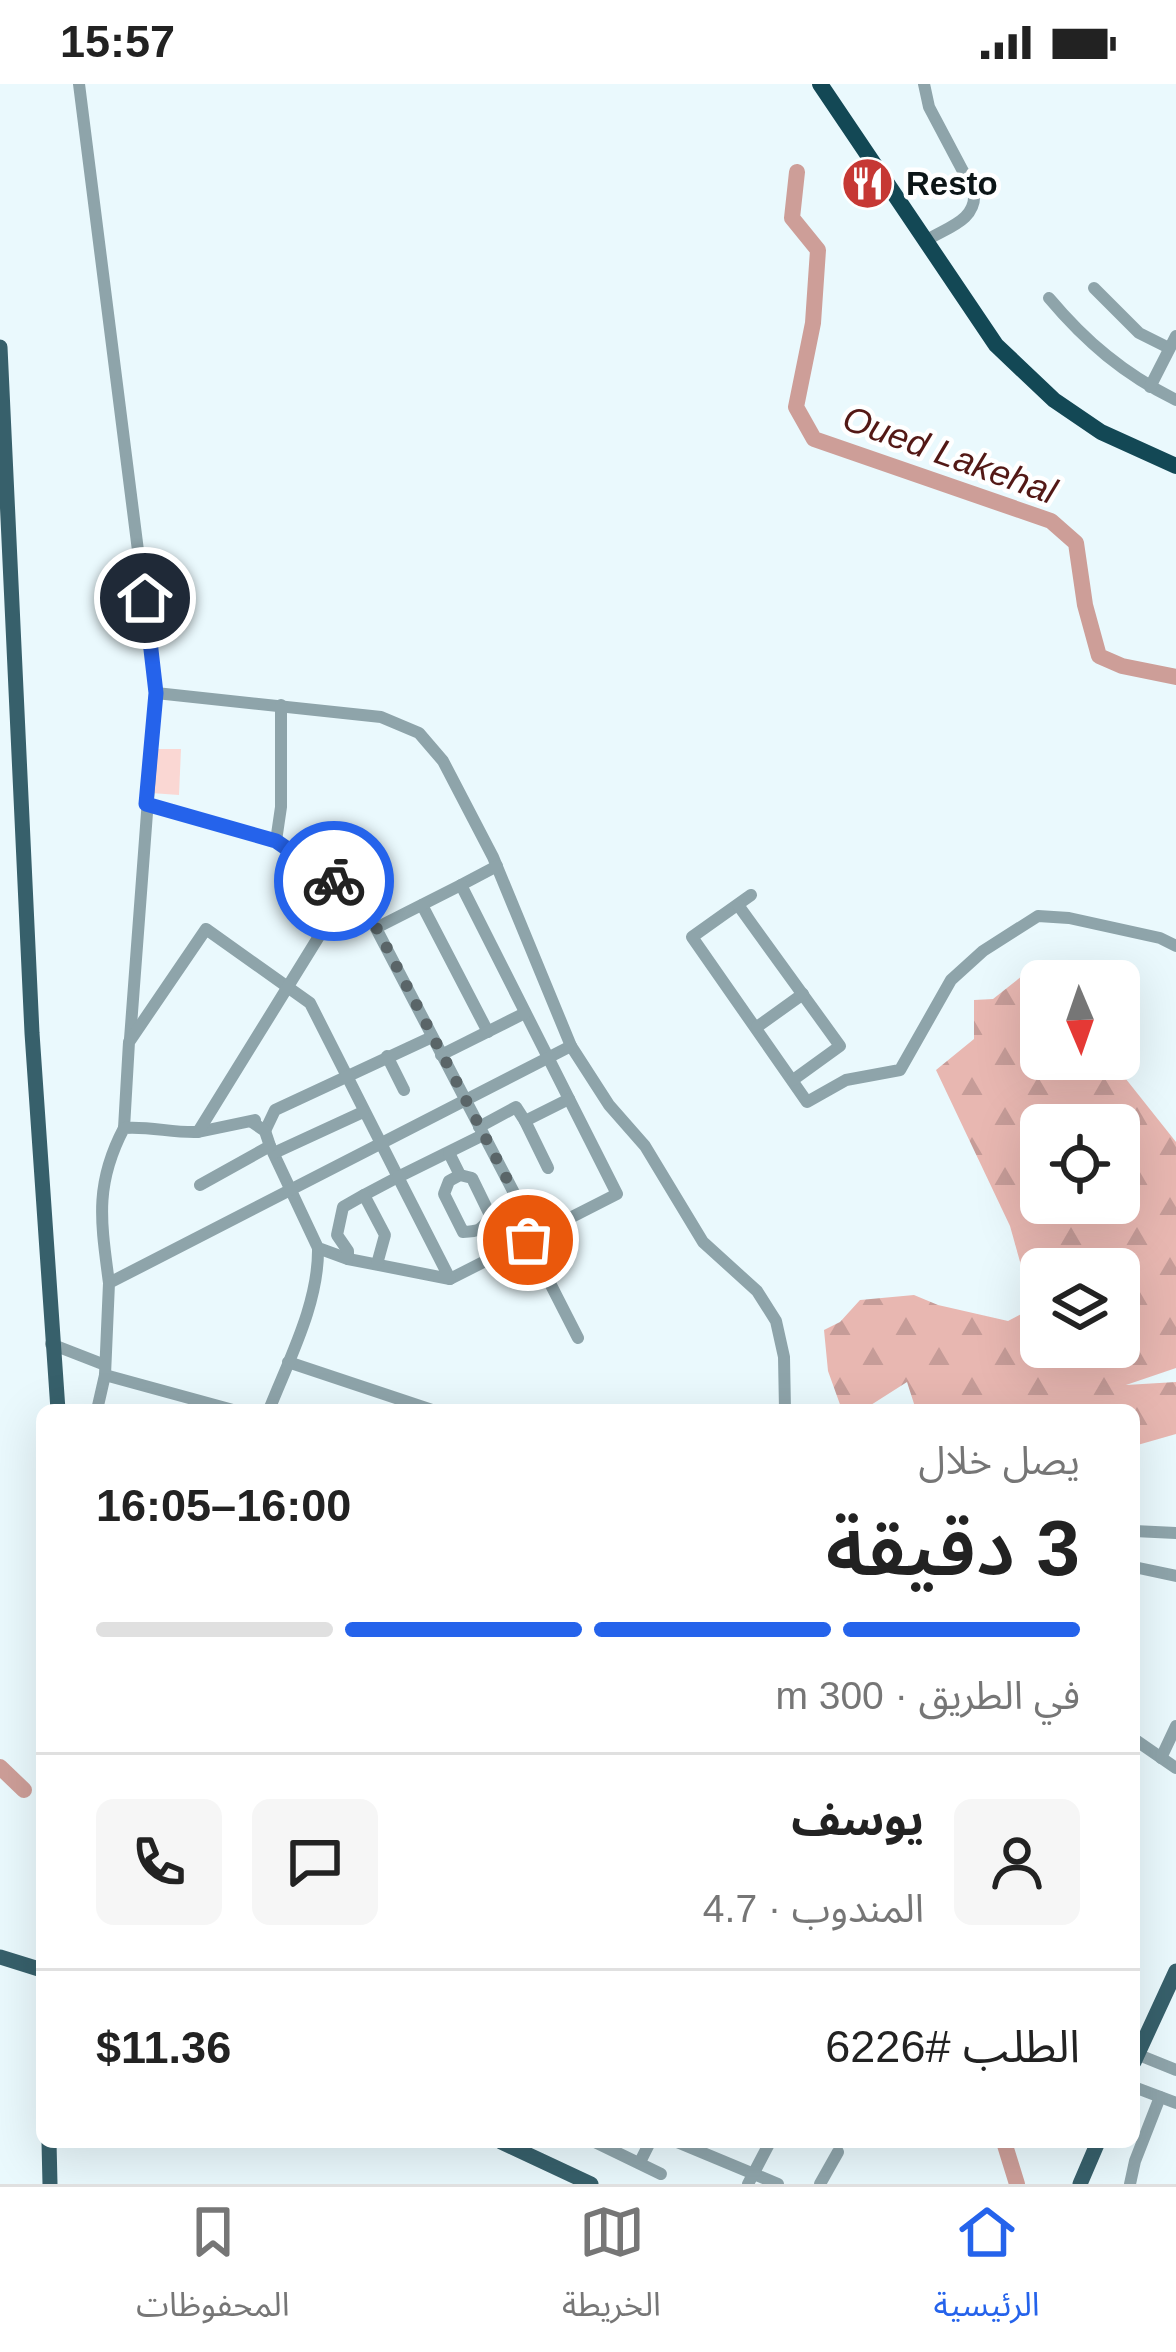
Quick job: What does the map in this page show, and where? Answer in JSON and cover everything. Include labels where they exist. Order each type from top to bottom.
[{"type":"highway","points":[[820,84],[996,345],[1026,375],[1101,432],[1176,466]]},
{"type":"main road","points":[[0,347],[55,1404]]},
{"type":"main road","points":[[0,1957],[36,1969]]},
{"type":"main road","points":[[1140,2047],[1176,1971]]},
{"type":"main road","points":[[50,2148],[50,2184]]},
{"type":"main road","points":[[60,2148],[60,2184]]},
{"type":"main road","points":[[514,2148],[591,2184]]},
{"type":"main road","points":[[1080,2184],[1095,2148]]},
{"type":"street","points":[[79,84],[156,693],[124,1128],[101,1189],[109,1283],[105,1370],[98,1404]]},
{"type":"street","points":[[924,84],[929,107],[974,192],[976,206],[970,215],[927,240]]},
{"type":"street","points":[[1094,288],[1139,333],[1173,342],[1150,387]]},
{"type":"street","points":[[1048,298],[1115,365],[1176,400]]},
{"type":"street","points":[[156,693],[381,717],[419,733],[443,761],[496,866],[571,1046],[609,1105],[645,1147],[703,1242],[766,1305],[782,1338],[785,1404]]},
{"type":"street","points":[[276,841],[281,705]]},
{"type":"street","points":[[146,804],[276,841],[367,910],[481,1131],[578,1338]]},
{"type":"street","points":[[376,928],[496,866]]},
{"type":"street","points":[[318,1248],[450,1279],[616,1194],[461,885]]},
{"type":"street","points":[[198,1132],[347,891]]},
{"type":"street","points":[[752,895],[692,937],[807,1102],[846,1080],[901,1070],[951,980],[982,951],[1038,916],[1069,918],[1160,938],[1176,946]]},
{"type":"street","points":[[422,905],[488,1032]]},
{"type":"street","points":[[738,905],[840,1046],[793,1079]]},
{"type":"street","points":[[129,1042],[206,929],[289,985],[319,1018],[344,1076],[450,1279]]},
{"type":"street","points":[[757,1027],[803,994]]},
{"type":"street","points":[[441,1055],[525,1013]]},
{"type":"street","points":[[124,1128],[198,1132],[252,1122],[432,1037]]},
{"type":"street","points":[[109,1283],[571,1046]]},
{"type":"street","points":[[387,1056],[404,1090]]},
{"type":"street","points":[[525,1121],[569,1099]]},
{"type":"street","points":[[349,1258],[337,1235],[344,1207],[449,1153],[517,1107],[548,1168]]},
{"type":"street","points":[[269,1143],[274,1110]]},
{"type":"street","points":[[200,1185],[269,1143],[363,1112]]},
{"type":"street","points":[[252,1122],[269,1143],[318,1248],[319,1270],[271,1404]]},
{"type":"street","points":[[449,1153],[460,1175],[472,1178],[491,1217],[486,1228],[475,1234],[463,1232],[444,1194],[449,1181],[460,1175]]},
{"type":"street","points":[[364,1196],[385,1234],[376,1264]]},
{"type":"street","points":[[51,1352],[214,1404]]},
{"type":"street","points":[[288,1362],[386,1404]]},
{"type":"street","points":[[1140,1531],[1176,1533]]},
{"type":"street","points":[[1140,1568],[1176,1576]]},
{"type":"street","points":[[1161,1758],[1176,1726]]},
{"type":"street","points":[[1140,1743],[1176,1768]]},
{"type":"street","points":[[1140,2059],[1176,2070]]},
{"type":"street","points":[[1140,2089],[1176,2103]]},
{"type":"street","points":[[1130,2184],[1160,2097]]},
{"type":"street","points":[[608,2148],[661,2174]]},
{"type":"street","points":[[640,2162],[647,2148]]},
{"type":"street","points":[[692,2148],[751,2179],[778,2184]]},
{"type":"street","points":[[751,2179],[767,2148]]},
{"type":"street","points":[[820,2184],[838,2152]]},
{"type":"shaded area","points":[[152,749],[181,749],[179,795],[151,793]]},
{"type":"green space","points":[[1020,978],[1020,1080],[1127,1080],[1176,1142],[1176,1368],[1126,1385],[1176,1382],[1176,1434],[1140,1444],[1140,1404],[914,1404],[907,1382],[872,1404],[840,1404],[828,1371],[824,1330],[840,1322],[860,1300],[914,1295],[1008,1321],[1020,1315],[1020,1368],[1140,1368],[1140,1248],[1020,1248],[1020,1262],[1010,1226],[936,1070],[974,1039],[974,1000],[993,999]]},
{"type":"waterway","name":"Oued Lakehal","points":[[797,172],[792,218],[818,250],[813,323],[796,407],[814,439],[1051,521],[1076,543],[1099,656],[1176,677]]},
{"type":"waterway","points":[[0,1767],[24,1790]]},
{"type":"waterway","points":[[1006,2148],[1017,2184]]},
{"type":"way so far","points":[[334,881],[367,910],[536,1235],[528,1240]]},
{"type":"place","name":"Resto","points":[[867,183]]},
{"type":"route","points":[[145,598],[156,693],[146,804],[276,841],[334,881]]}]
